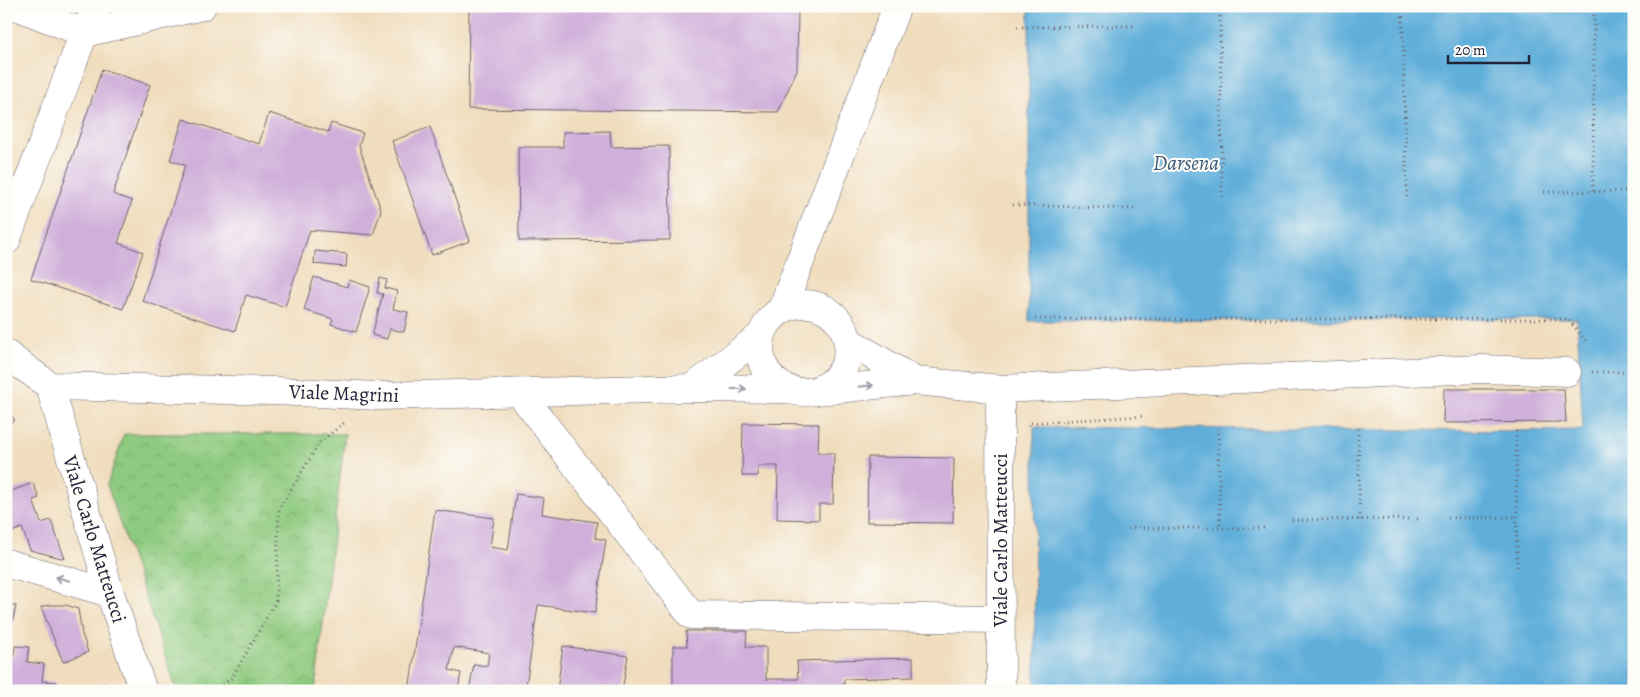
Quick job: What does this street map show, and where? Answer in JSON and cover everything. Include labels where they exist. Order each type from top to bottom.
[{"type":"street","points":[[16,6],[84,33],[194,7]]},
{"type":"street","points":[[6,241],[84,33],[97,6]]},
{"type":"street","points":[[782,309],[806,250],[897,6]]},
{"type":"street","points":[[806,250],[818,306]]},
{"type":"street","points":[[817,391],[829,386],[839,377],[845,366],[848,353],[845,329],[829,311],[818,306],[806,304],[782,309],[772,317],[764,328],[760,342],[760,355],[764,369],[773,380],[785,389],[807,393],[915,381],[1000,389],[1481,369],[1567,372]]},
{"type":"street","points":[[692,388],[762,335]]},
{"type":"street","points":[[848,341],[915,381]]},
{"type":"street","points":[[6,354],[50,386]]},
{"type":"street","name":"Viale Magrini","points":[[50,386],[276,391],[378,396],[692,388],[785,389]]},
{"type":"street","name":"Viale Carlo Matteucci","points":[[50,386],[110,593],[143,691]]},
{"type":"street","name":"Viale Carlo Matteucci","points":[[1000,389],[1000,691]]},
{"type":"street","points":[[520,393],[691,616],[1000,619]]},
{"type":"street","points":[[6,563],[110,593]]},
{"type":"path","points":[[1220,6],[1222,199]]},
{"type":"path","points":[[1402,6],[1407,198]]},
{"type":"path","points":[[1593,191],[1594,6]]},
{"type":"path","points":[[1017,27],[1136,26]]},
{"type":"path","points":[[1544,192],[1634,191]]},
{"type":"path","points":[[1014,205],[1134,209]]},
{"type":"path","points":[[1035,319],[1568,319],[1586,341]]},
{"type":"path","points":[[1567,372],[1634,372]]},
{"type":"path","points":[[215,691],[232,678],[276,601],[279,509],[320,442],[378,396]]},
{"type":"path","points":[[1029,432],[1030,423],[1143,416]]},
{"type":"path","points":[[1218,428],[1220,527]]},
{"type":"path","points":[[1358,429],[1360,520]]},
{"type":"path","points":[[1516,431],[1517,570]]},
{"type":"path","points":[[1448,518],[1517,517]]},
{"type":"path","points":[[1292,520],[1419,519]]},
{"type":"path","points":[[1128,528],[1264,528]]},
{"type":"green space","points":[[124,434],[345,434],[315,691],[177,691],[107,485]]},
{"type":"water","name":"Darsena","points":[[1029,6],[1634,6],[1634,691],[1035,691],[1034,427],[1583,430],[1577,319],[1029,321]]},
{"type":"building","points":[[469,7],[798,10],[797,70],[778,112],[468,109]]},
{"type":"building","points":[[102,69],[150,85],[113,194],[132,201],[118,243],[143,252],[123,309],[31,279]]},
{"type":"building","points":[[269,113],[328,132],[331,123],[363,133],[359,146],[381,210],[373,235],[310,230],[285,307],[246,295],[235,331],[142,301],[185,165],[170,160],[183,119],[259,144]]},
{"type":"building","points":[[430,127],[470,241],[432,255],[392,141]]},
{"type":"building","points":[[610,131],[611,147],[669,146],[670,240],[519,241],[518,147],[563,147],[563,132]]},
{"type":"building","points":[[315,251],[347,254],[346,267],[314,264]]},
{"type":"building","points":[[314,277],[347,287],[349,280],[370,287],[356,332],[331,324],[333,319],[304,310]]},
{"type":"building","points":[[380,278],[387,280],[385,288],[397,291],[393,309],[408,312],[404,332],[390,329],[387,339],[372,335],[383,294],[377,293]]},
{"type":"building","points":[[1444,389],[1564,389],[1566,422],[1443,423]]},
{"type":"building","points":[[6,410],[15,420],[6,427]]},
{"type":"building","points":[[743,423],[819,424],[818,453],[834,453],[833,504],[819,504],[819,520],[777,519],[778,466],[758,466],[758,476],[742,476]]},
{"type":"building","points":[[868,457],[954,458],[953,523],[867,522]]},
{"type":"building","points":[[33,483],[39,498],[33,500],[41,523],[51,520],[65,559],[30,550],[22,528],[6,534],[6,493]]},
{"type":"building","points":[[516,494],[544,498],[542,514],[597,522],[595,538],[606,540],[595,613],[538,605],[526,686],[512,684],[511,691],[469,691],[474,664],[487,666],[489,653],[454,647],[449,670],[461,673],[458,690],[409,691],[435,510],[494,518],[490,547],[508,550]]},
{"type":"building","points":[[6,604],[16,606],[9,636],[6,635]]},
{"type":"building","points":[[66,605],[78,609],[82,634],[88,652],[63,662],[41,607]]},
{"type":"building","points":[[686,631],[747,631],[746,647],[766,647],[766,679],[798,679],[797,661],[913,658],[913,677],[844,679],[844,691],[673,691],[673,646],[687,646]]},
{"type":"building","points":[[15,646],[29,647],[27,662],[44,664],[42,681],[56,682],[55,691],[6,691],[6,655],[14,656]]},
{"type":"building","points":[[563,646],[628,656],[622,691],[557,691]]},
{"type":"building","points":[[104,683],[108,691],[83,691],[83,690]]}]
